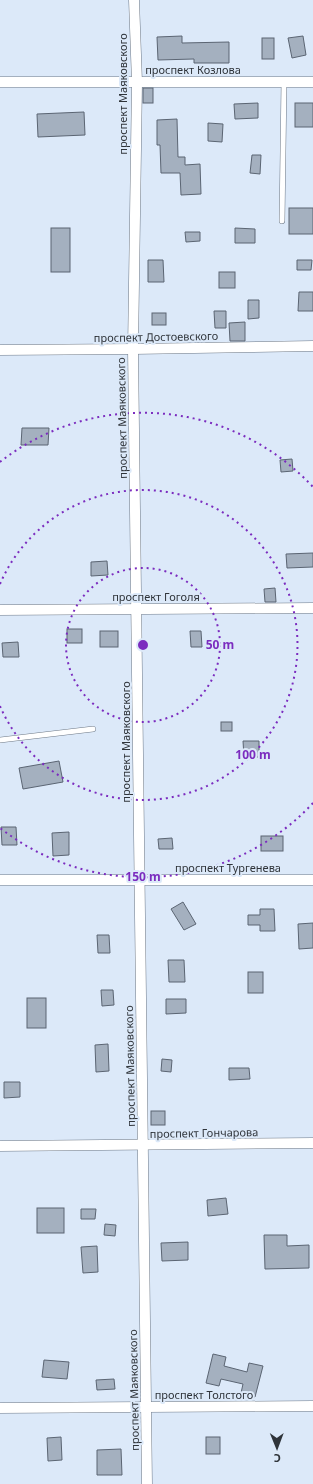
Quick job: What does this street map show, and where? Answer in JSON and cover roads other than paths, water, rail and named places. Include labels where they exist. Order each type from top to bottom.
[{"type":"street","name":"проспект Маяковского","points":[[134,0],[137,82],[133,349],[147,1484]]},
{"type":"street","name":"проспект Козлова","points":[[0,82],[313,82]]},
{"type":"street","name":"проспект Достоевского","points":[[0,350],[313,346]]},
{"type":"street","name":"проспект Гоголя","points":[[0,610],[313,608]]},
{"type":"street","name":"проспект Тургенева","points":[[0,880],[313,880]]},
{"type":"street","name":"проспект Гончарова","points":[[0,1146],[143,1146],[313,1143]]},
{"type":"street","name":"проспект Толстого","points":[[0,1408],[313,1406]]},
{"type":"lane","points":[[282,221],[284,82]]},
{"type":"lane","points":[[0,740],[93,729]]}]
